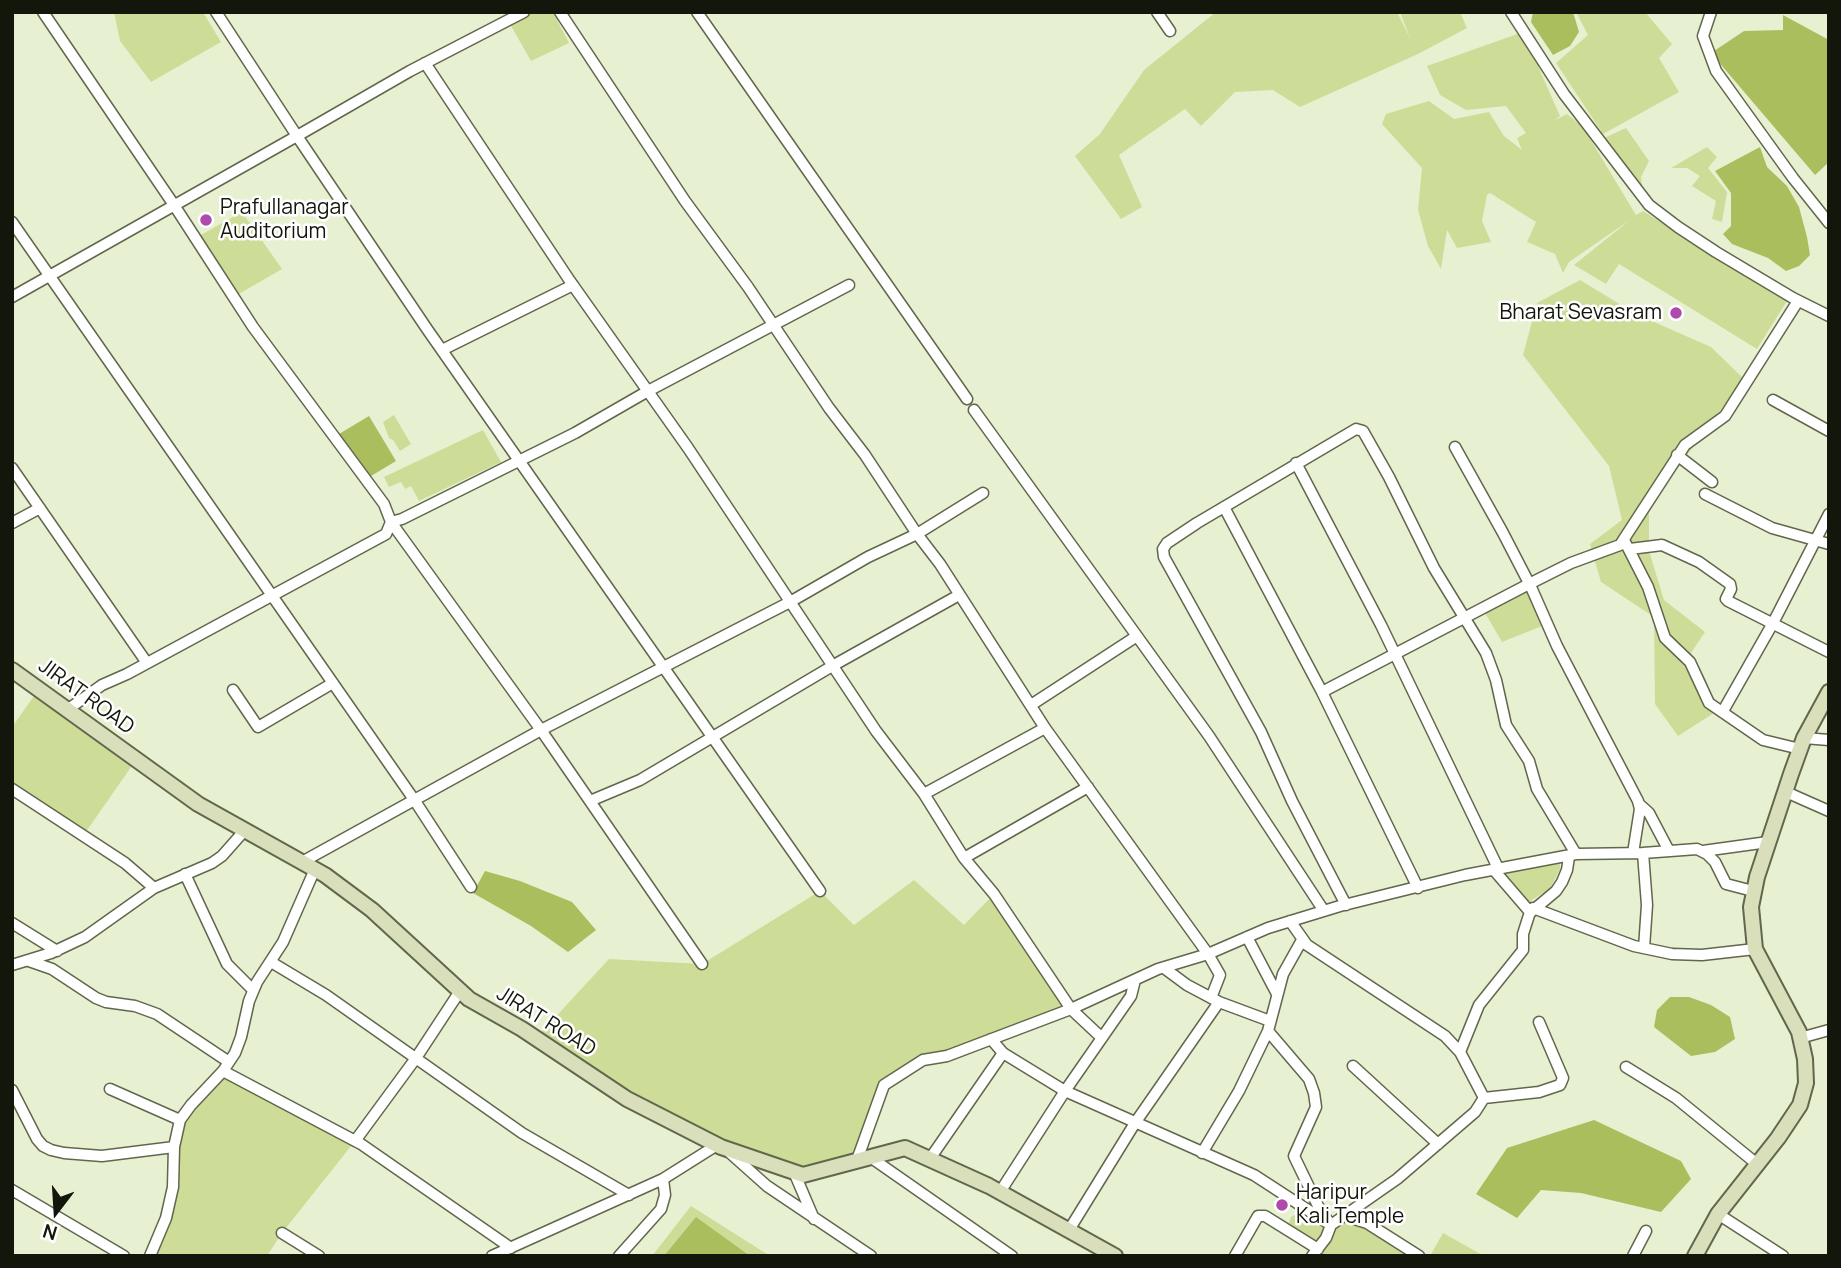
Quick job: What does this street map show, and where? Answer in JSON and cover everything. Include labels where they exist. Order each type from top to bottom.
[{"type":"main road","name":"JIRAT ROAD","points":[[12,670],[198,804],[309,866],[372,909],[469,999],[522,1029],[627,1099],[721,1147],[803,1175],[905,1148],[1000,1192],[1115,1256]]},
{"type":"main road","points":[[1695,1256],[1718,1214],[1800,1105],[1806,1083],[1805,1059],[1800,1038],[1776,985],[1755,949],[1751,907],[1753,891],[1768,842],[1802,744],[1829,692]]},
{"type":"street","points":[[43,12],[253,327],[384,504],[391,522],[541,730],[702,964]]},
{"type":"street","points":[[216,12],[442,350],[820,891]]},
{"type":"street","points":[[12,297],[425,63],[524,12]]},
{"type":"street","points":[[560,12],[685,201],[775,326],[829,408],[865,455],[1045,728],[1209,954],[1220,975],[1215,1000],[1069,1230]]},
{"type":"street","points":[[697,12],[967,399]]},
{"type":"street","points":[[1157,12],[1170,31]]},
{"type":"street","points":[[1511,12],[1564,94],[1649,205],[1694,238],[1798,301],[1829,316]]},
{"type":"street","points":[[1711,12],[1703,36],[1716,71],[1829,223]]},
{"type":"street","points":[[425,63],[573,285],[834,665],[876,731],[924,794],[964,858],[994,894],[1071,1009],[1102,1038]]},
{"type":"street","points":[[12,222],[415,801],[471,887]]},
{"type":"street","points":[[442,350],[573,285]]},
{"type":"street","points":[[391,522],[575,433],[648,391],[849,285]]},
{"type":"street","points":[[1322,692],[1529,584],[1572,563],[1620,545],[1677,456],[1693,438],[1725,416],[1798,301]]},
{"type":"street","points":[[1773,400],[1829,431]]},
{"type":"street","points":[[974,410],[1209,736],[1324,911]]},
{"type":"street","points":[[1346,905],[1292,801],[1261,732],[1164,557],[1163,549],[1167,542],[1356,429],[1363,431],[1434,568],[1486,653],[1496,680],[1506,725],[1528,761],[1537,789],[1573,855]]},
{"type":"street","points":[[1455,447],[1529,584],[1557,646],[1639,804],[1649,813],[1669,851]]},
{"type":"street","points":[[1677,456],[1712,482]]},
{"type":"street","points":[[1296,463],[1395,653],[1496,869],[1532,910],[1574,926],[1672,954],[1702,955],[1755,949]]},
{"type":"street","points":[[12,468],[147,663]]},
{"type":"street","points":[[150,1256],[166,1218],[173,1187],[174,1147],[180,1120],[226,1067],[241,1037],[253,990],[287,935],[309,866],[415,801],[541,730],[790,602],[868,557],[917,534],[983,494]]},
{"type":"street","points":[[1705,494],[1772,528],[1829,544]]},
{"type":"street","points":[[1224,507],[1322,692],[1418,888]]},
{"type":"street","points":[[12,523],[40,508]]},
{"type":"street","points":[[1723,711],[1773,623],[1829,514]]},
{"type":"street","points":[[66,710],[102,685],[386,534],[391,522]]},
{"type":"street","points":[[1623,540],[1648,587],[1665,638],[1690,662],[1709,703],[1763,740],[1802,744],[1829,740]]},
{"type":"street","points":[[1630,549],[1662,545],[1699,562],[1730,584],[1728,601],[1829,652]]},
{"type":"street","points":[[590,801],[640,780],[959,594]]},
{"type":"street","points":[[1031,705],[1137,636]]},
{"type":"street","points":[[233,690],[258,727],[333,683]]},
{"type":"street","points":[[924,794],[1045,728]]},
{"type":"street","points":[[964,858],[1088,787]]},
{"type":"street","points":[[12,789],[125,863],[155,888]]},
{"type":"street","points":[[1786,792],[1829,811]]},
{"type":"street","points":[[1639,804],[1638,853],[1647,905],[1644,948]]},
{"type":"street","points":[[12,965],[57,951],[85,937],[155,888],[212,863],[222,856],[245,830]]},
{"type":"street","points":[[1703,851],[1768,842]]},
{"type":"street","points":[[1012,1256],[863,1159],[884,1085],[923,1060],[947,1056],[1071,1009],[1164,968],[1209,954],[1290,921],[1496,869],[1573,855],[1697,849],[1715,862],[1726,884],[1753,891]]},
{"type":"street","points":[[1460,1052],[1479,1005],[1523,950],[1523,934],[1532,910],[1556,891],[1573,855]]},
{"type":"street","points":[[186,874],[227,964],[253,990]]},
{"type":"street","points":[[1290,921],[1307,945],[1445,1036],[1460,1052],[1484,1098]]},
{"type":"street","points":[[12,923],[57,951]]},
{"type":"street","points":[[1247,937],[1277,995]]},
{"type":"street","points":[[1202,1153],[1239,1091],[1269,1026],[1283,974],[1303,940]]},
{"type":"street","points":[[29,961],[52,969],[96,998],[135,1006],[157,1014],[226,1067],[355,1141],[511,1248]]},
{"type":"street","points":[[271,961],[326,995],[522,1133],[629,1195]]},
{"type":"street","points":[[1164,968],[1187,985],[1269,1026],[1309,1079],[1315,1108],[1294,1156],[1320,1209],[1331,1225]]},
{"type":"street","points":[[1000,1192],[1131,996],[1135,980]]},
{"type":"street","points":[[355,1141],[460,992]]},
{"type":"street","points":[[1484,1098],[1539,1092],[1560,1085],[1563,1078],[1539,1022]]},
{"type":"street","points":[[1800,1038],[1829,1030]]},
{"type":"street","points":[[991,1039],[1003,1053],[1065,1091],[1254,1175],[1331,1225]]},
{"type":"street","points":[[929,1160],[1003,1053]]},
{"type":"street","points":[[1353,1066],[1438,1144]]},
{"type":"street","points":[[1626,1067],[1676,1098],[1757,1164]]},
{"type":"street","points":[[110,1089],[180,1120]]},
{"type":"street","points":[[12,1090],[37,1139],[51,1150],[102,1156],[174,1147]]},
{"type":"street","points":[[1235,1256],[1258,1216],[1265,1216],[1315,1252],[1326,1238],[1331,1225],[1396,1179],[1475,1112],[1484,1098]]},
{"type":"street","points":[[492,1256],[663,1179],[721,1147],[761,1182],[871,1256]]},
{"type":"street","points":[[794,1172],[814,1219]]},
{"type":"street","points":[[619,1256],[661,1209],[665,1195],[663,1179]]},
{"type":"street","points":[[12,1190],[124,1256]]},
{"type":"street","points":[[1718,1214],[1783,1256]]},
{"type":"street","points":[[1345,1216],[1367,1223],[1419,1256]]},
{"type":"street","points":[[1633,1256],[1646,1230]]},
{"type":"street","points":[[282,1233],[319,1256]]},
{"type":"shaded area","points":[[114,12],[203,12],[221,42],[151,82],[120,41]]},
{"type":"shaded area","points":[[534,12],[553,12],[569,43],[531,61],[510,24]]},
{"type":"shaded area","points":[[1216,12],[1397,12],[1410,38],[1400,12],[1460,12],[1467,28],[1418,54],[1300,107],[1273,90],[1235,92],[1201,126],[1185,109],[1119,155],[1142,207],[1121,219],[1075,156],[1100,134],[1144,70]]},
{"type":"shaded area","points":[[1533,12],[1573,12],[1579,32],[1570,46],[1553,55],[1531,22]]},
{"type":"shaded area","points":[[1576,12],[1645,12],[1672,44],[1659,58],[1679,92],[1603,134],[1556,63],[1588,35]]},
{"type":"shaded area","points":[[1783,15],[1829,40],[1829,162],[1815,175],[1711,53],[1744,31],[1783,30]]},
{"type":"shaded area","points":[[1523,32],[1560,116],[1555,120],[1567,114],[1583,127],[1636,215],[1643,211],[1787,301],[1757,349],[1619,264],[1606,284],[1574,265],[1630,220],[1569,262],[1563,273],[1555,254],[1527,242],[1536,222],[1490,193],[1487,195],[1482,221],[1491,242],[1457,248],[1447,230],[1441,269],[1428,246],[1418,210],[1422,168],[1382,124],[1386,114],[1429,101],[1454,119],[1489,112],[1504,136],[1522,150],[1517,138],[1526,133],[1506,106],[1466,110],[1440,95],[1427,66]]},
{"type":"shaded area","points":[[1626,128],[1649,161],[1641,177],[1643,190],[1604,138]]},
{"type":"shaded area","points":[[1707,147],[1717,157],[1708,168],[1727,192],[1722,222],[1712,219],[1716,201],[1692,186],[1700,176],[1687,168],[1671,168]]},
{"type":"shaded area","points":[[1760,147],[1767,167],[1787,186],[1799,207],[1807,237],[1810,255],[1799,266],[1786,271],[1768,258],[1732,244],[1723,234],[1731,226],[1731,193],[1715,171]]},
{"type":"shaded area","points":[[242,212],[282,269],[237,295],[199,236]]},
{"type":"shaded area","points":[[1580,280],[1636,314],[1711,347],[1744,379],[1649,506],[1649,551],[1664,600],[1705,632],[1691,653],[1706,680],[1714,713],[1678,736],[1655,704],[1654,617],[1601,582],[1590,544],[1622,520],[1609,466],[1523,355],[1537,303]]},
{"type":"shaded area","points":[[394,415],[411,444],[400,451],[389,438],[383,422]]},
{"type":"shaded area","points":[[369,416],[396,461],[366,479],[339,434]]},
{"type":"shaded area","points":[[483,430],[501,462],[419,501],[411,486],[405,489],[401,482],[389,487],[384,477]]},
{"type":"shaded area","points":[[1529,584],[1547,624],[1502,642],[1482,608]]},
{"type":"shaded area","points":[[39,689],[136,760],[83,836],[12,789],[12,727]]},
{"type":"shaded area","points":[[1560,858],[1560,869],[1550,889],[1533,899],[1526,908],[1496,870]]},
{"type":"shaded area","points":[[485,871],[520,881],[572,902],[596,930],[568,952],[531,926],[473,893]]},
{"type":"shaded area","points":[[914,880],[964,925],[994,894],[1071,1009],[923,1060],[884,1085],[857,1160],[803,1175],[726,1149],[536,1038],[609,959],[702,964],[820,891],[854,925]]},
{"type":"shaded area","points":[[1670,997],[1689,997],[1711,1005],[1730,1017],[1735,1039],[1715,1052],[1691,1056],[1654,1027],[1657,1010]]},
{"type":"shaded area","points":[[223,1071],[355,1141],[267,1256],[150,1256],[166,1218],[180,1120]]},
{"type":"shaded area","points":[[1594,1120],[1681,1161],[1691,1179],[1661,1212],[1581,1193],[1541,1190],[1517,1218],[1476,1194],[1507,1148]]},
{"type":"shaded area","points":[[691,1206],[770,1256],[652,1256]]},
{"type":"shaded area","points":[[1306,1209],[1331,1225],[1345,1216],[1419,1256],[1312,1256],[1318,1249],[1287,1229],[1291,1217]]},
{"type":"shaded area","points":[[696,1217],[750,1256],[664,1256]]},
{"type":"shaded area","points":[[1443,1233],[1484,1256],[1430,1256]]},
{"type":"place","name":"Prafullanagar Auditorium","points":[[206,220]]},
{"type":"place","name":"Bharat Sevasram","points":[[1676,313]]},
{"type":"place","name":"Haripur Kali Temple","points":[[1282,1205]]}]
